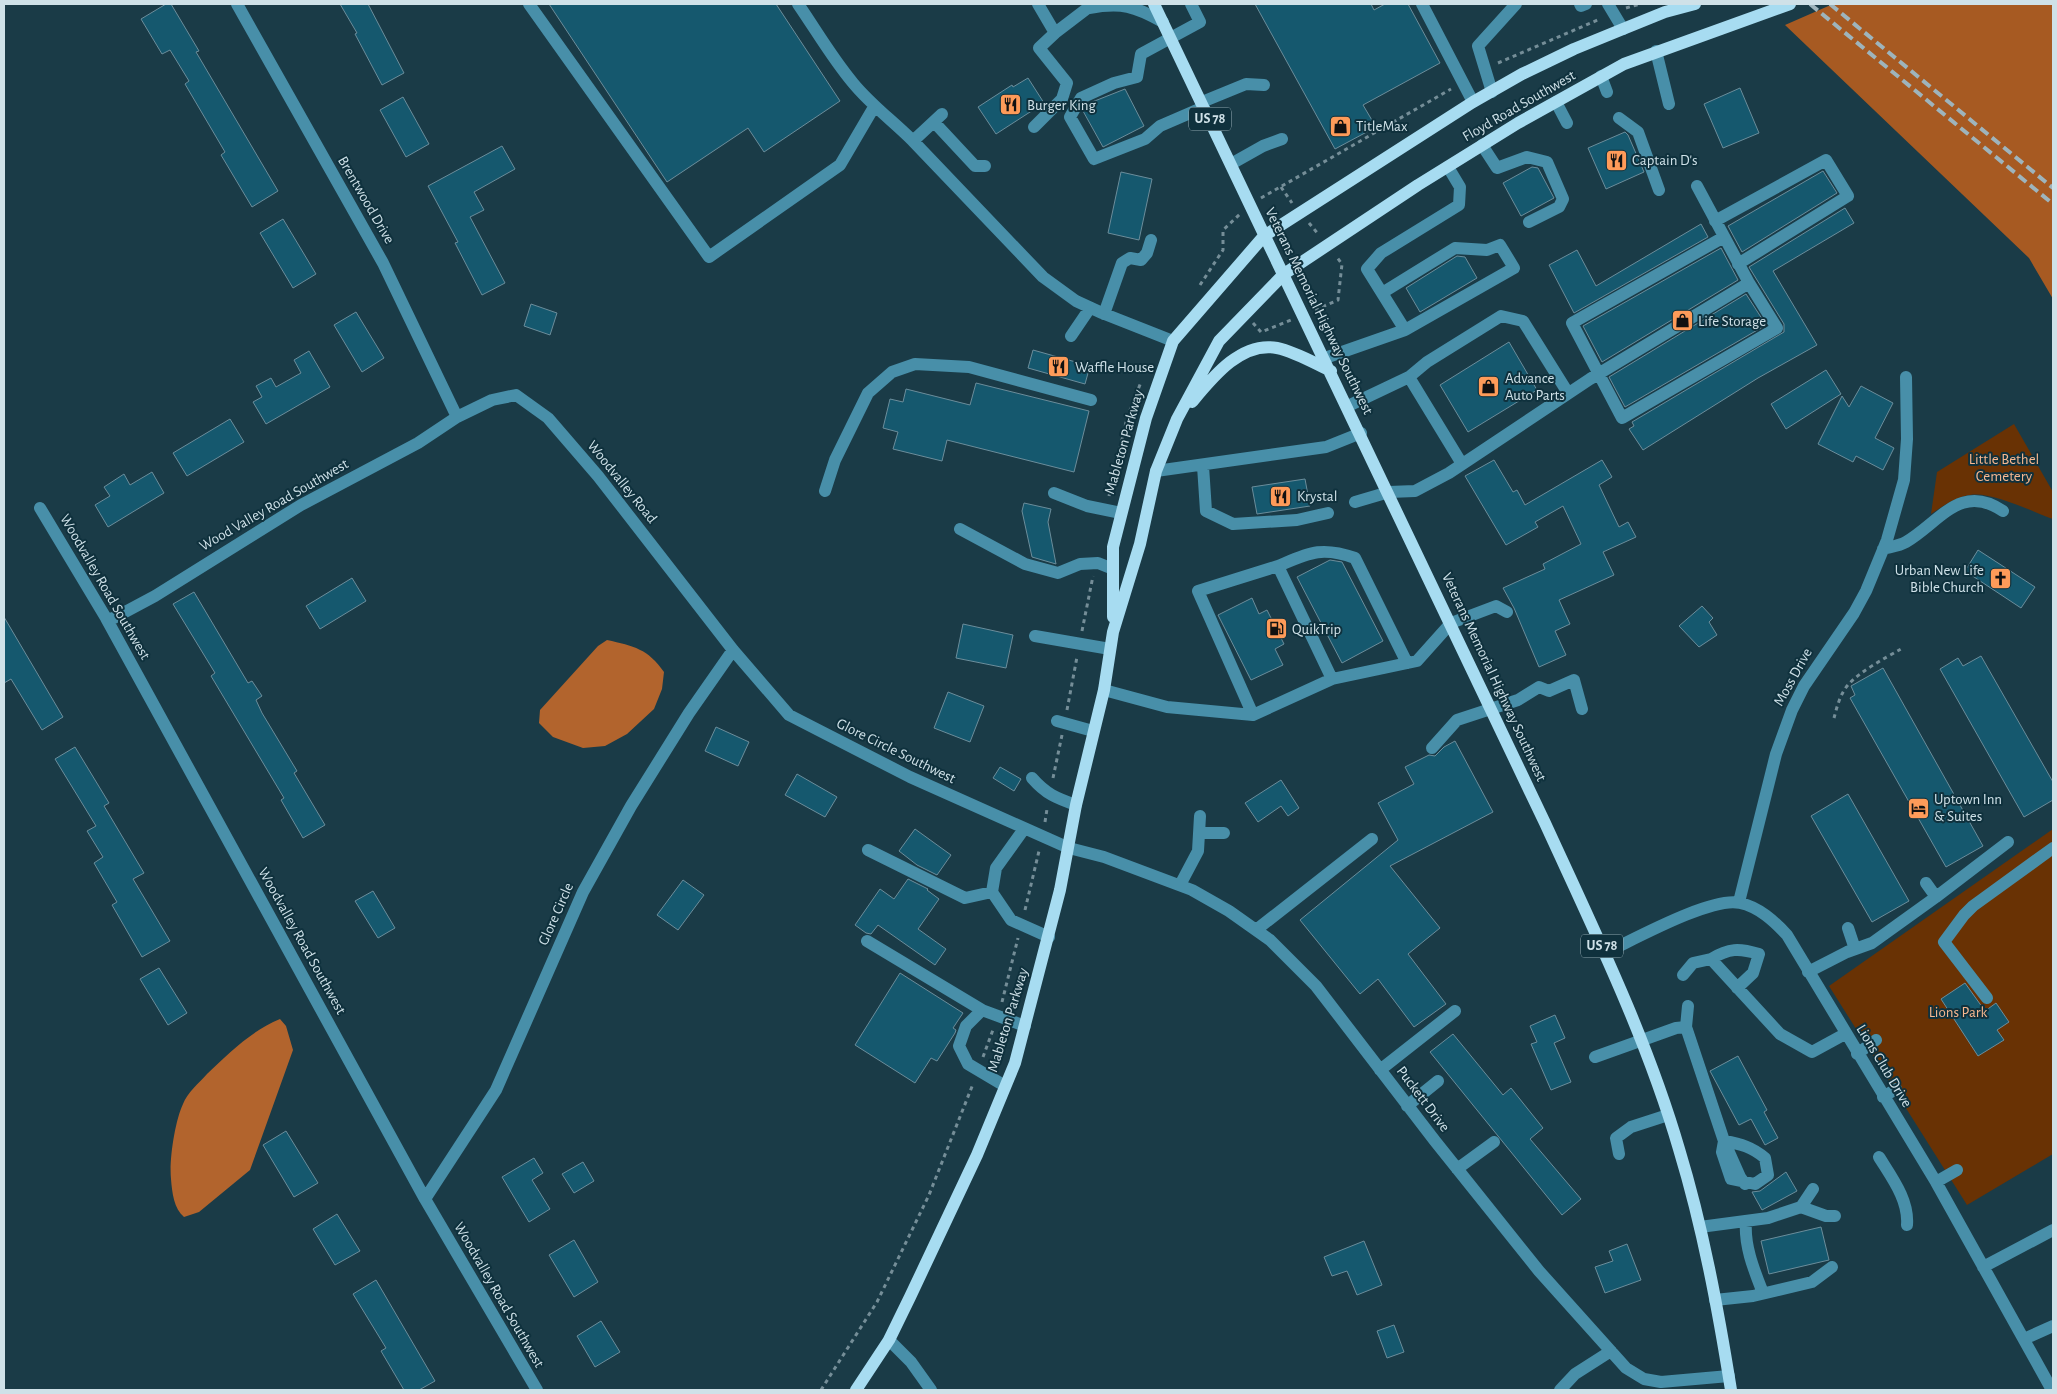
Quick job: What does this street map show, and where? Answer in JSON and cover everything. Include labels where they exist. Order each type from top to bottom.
[{"type":"main road","name":"Veterans Memorial Highway Southwest","points":[[1154,4],[1492,710],[1605,953],[1642,1041],[1679,1149],[1700,1227],[1731,1390]]},
{"type":"main road","name":"Floyd Road Southwest","points":[[1284,274],[1482,145],[1601,76],[1656,51],[1790,4]]},
{"type":"main road","name":"Floyd Road Southwest","points":[[1264,236],[1473,102],[1522,74],[1623,28],[1689,5]]},
{"type":"main road","name":"Mableton Parkway","points":[[1114,632],[1113,547],[1146,418],[1173,341],[1264,236]]},
{"type":"main road","name":"Mableton Parkway","points":[[856,1390],[889,1340],[973,1163],[1015,1063],[1049,937],[1069,848],[1076,805],[1104,690],[1110,649],[1140,544],[1156,471],[1177,419],[1218,341],[1284,274]]},
{"type":"main road","points":[[1177,419],[1222,367],[1257,347],[1276,348],[1295,354],[1331,372]]},
{"type":"street","name":"Brentwood Drive","points":[[237,4],[383,263],[457,417]]},
{"type":"street","points":[[529,4],[709,257],[840,165],[874,107]]},
{"type":"street","points":[[798,4],[852,82],[874,107],[895,123],[913,141],[1043,278],[1076,301],[1090,308],[1173,341]]},
{"type":"street","points":[[1038,4],[1055,33]]},
{"type":"street","points":[[1034,127],[1062,99],[1067,83],[1040,48],[1055,33],[1091,6],[1110,4],[1139,8],[1163,22]]},
{"type":"street","points":[[1191,4],[1200,22],[1141,54],[1137,77],[1114,83],[1081,98],[1070,117],[1094,159],[1145,139],[1160,126],[1246,84],[1264,85]]},
{"type":"street","points":[[1422,4],[1473,102]]},
{"type":"street","points":[[1492,92],[1478,46],[1516,4]]},
{"type":"street","points":[[1580,4],[1581,6],[1586,4]]},
{"type":"street","points":[[1608,4],[1623,28]]},
{"type":"street","points":[[1656,51],[1669,104]]},
{"type":"street","points":[[1601,76],[1608,92]]},
{"type":"street","points":[[1556,102],[1567,124]]},
{"type":"street","points":[[913,141],[938,118],[975,166],[985,166]]},
{"type":"street","points":[[1619,118],[1638,132],[1659,190]]},
{"type":"street","points":[[1231,164],[1263,146],[1282,139]]},
{"type":"street","points":[[1482,145],[1497,168],[1527,157],[1546,162],[1563,199],[1559,207],[1529,222]]},
{"type":"street","points":[[1715,221],[1826,160],[1848,196],[1738,264]]},
{"type":"street","points":[[1405,330],[1367,269],[1381,253],[1459,205],[1460,187],[1448,168]]},
{"type":"street","points":[[1697,186],[1715,221],[1724,237],[1738,264],[1777,328],[1622,418],[1572,323],[1724,237]]},
{"type":"street","points":[[1104,314],[1122,263],[1130,258],[1141,260],[1147,252],[1151,240]]},
{"type":"street","points":[[1325,358],[1405,330],[1514,268],[1500,245],[1487,250],[1455,248],[1382,293]]},
{"type":"street","points":[[1355,502],[1389,492],[1415,491],[1462,464],[1598,374],[1749,283]]},
{"type":"street","points":[[1071,336],[1090,308]]},
{"type":"street","points":[[1348,406],[1408,377],[1427,362],[1501,316],[1523,321],[1568,393]]},
{"type":"street","points":[[825,491],[835,460],[868,393],[892,372],[915,364],[969,366],[1091,400]]},
{"type":"street","points":[[1408,377],[1462,464]]},
{"type":"street","name":"Moss Drive","points":[[1739,902],[1776,754],[1792,710],[1804,686],[1858,606],[1876,570],[1883,549],[1904,480],[1906,377]]},
{"type":"street","name":"Woodvalley Road","points":[[457,417],[492,400],[516,395],[548,418],[598,476],[733,650]]},
{"type":"street","name":"Wood Valley Road Southwest","points":[[106,618],[112,619],[155,596],[301,505],[418,443],[457,417]]},
{"type":"street","points":[[1156,471],[1203,466],[1326,447],[1361,433]]},
{"type":"street","points":[[1203,466],[1206,511],[1233,524],[1297,520],[1328,513]]},
{"type":"street","points":[[1054,493],[1087,506],[1121,513]]},
{"type":"street","points":[[1883,549],[1905,542],[1957,504],[1976,501],[1992,503],[2003,511]]},
{"type":"street","name":"Woodvalley Road Southwest","points":[[40,508],[106,618],[425,1199],[536,1390]]},
{"type":"street","points":[[960,529],[1025,564],[1058,573],[1080,564],[1098,563],[1114,569]]},
{"type":"street","points":[[1253,715],[1198,591],[1278,566],[1314,551],[1339,552],[1355,558],[1407,663]]},
{"type":"street","points":[[1278,566],[1332,679]]},
{"type":"street","points":[[1104,690],[1167,707],[1253,715],[1332,679],[1417,661],[1451,623],[1496,606],[1507,612]]},
{"type":"street","points":[[1035,636],[1110,649]]},
{"type":"street","name":"Glore Circle Southwest","points":[[733,650],[789,715],[910,777],[1069,848]]},
{"type":"street","name":"Glore Circle","points":[[425,1199],[496,1090],[583,892],[689,713],[733,650]]},
{"type":"street","points":[[1432,748],[1457,720],[1518,700],[1539,687],[1549,691],[1574,680],[1582,709]]},
{"type":"street","points":[[1057,721],[1093,731]]},
{"type":"street","points":[[1032,778],[1042,790],[1055,798],[1076,805]]},
{"type":"street","points":[[1180,885],[1198,851],[1200,816]]},
{"type":"street","points":[[1024,828],[996,868],[992,892],[1011,920],[1049,937]]},
{"type":"street","points":[[1199,832],[1224,833]]},
{"type":"street","points":[[1256,930],[1372,839]]},
{"type":"street","points":[[1808,972],[1880,938],[2008,842]]},
{"type":"street","name":"Puckett Drive","points":[[1069,848],[1104,858],[1192,890],[1229,911],[1270,940],[1316,986],[1407,1106],[1538,1271],[1626,1368],[1644,1379],[1661,1382],[1729,1376]]},
{"type":"street","points":[[1987,998],[1944,942],[1973,906],[2053,848]]},
{"type":"street","points":[[868,850],[965,898],[992,892]]},
{"type":"street","points":[[1926,883],[1936,897]]},
{"type":"street","points":[[1605,953],[1684,916],[1711,906],[1739,902]]},
{"type":"street","name":"Lions Club Drive","points":[[1739,902],[1765,914],[1787,935],[1808,972],[1840,1014],[1845,1034],[1936,1182],[2052,1390]]},
{"type":"street","points":[[1848,928],[1855,949]]},
{"type":"street","points":[[867,941],[982,1010],[1025,1026]]},
{"type":"street","points":[[1683,975],[1693,962],[1710,959],[1724,952],[1742,949],[1759,954],[1753,973],[1737,988]]},
{"type":"street","points":[[1710,959],[1780,1034],[1812,1052],[1845,1034]]},
{"type":"street","points":[[1688,1006],[1686,1027],[1724,1141],[1722,1152],[1731,1179],[1745,1184],[1755,1184],[1768,1176],[1765,1158],[1745,1145],[1724,1141]]},
{"type":"street","points":[[982,1010],[966,1026],[959,1046],[968,1064],[1006,1086]]},
{"type":"street","points":[[1380,1070],[1455,1011]]},
{"type":"street","points":[[1595,1057],[1676,1028],[1686,1027]]},
{"type":"street","points":[[1857,1054],[1876,1040]]},
{"type":"street","points":[[1407,1106],[1438,1081]]},
{"type":"street","points":[[1883,1097],[1896,1088]]},
{"type":"street","points":[[1619,1154],[1616,1138],[1631,1127],[1668,1115]]},
{"type":"street","points":[[1457,1169],[1494,1142]]},
{"type":"street","points":[[1879,1157],[1897,1186],[1908,1214],[1907,1226]]},
{"type":"street","points":[[1936,1182],[1957,1170]]},
{"type":"street","points":[[1801,1208],[1813,1189]]},
{"type":"street","points":[[1700,1227],[1768,1218],[1801,1208],[1826,1216],[1835,1216]]},
{"type":"street","points":[[1746,1221],[1745,1237],[1754,1271],[1763,1293]]},
{"type":"street","points":[[1983,1267],[2053,1230]]},
{"type":"street","points":[[1715,1300],[1753,1296],[1812,1282],[1832,1267]]},
{"type":"street","points":[[2024,1339],[2053,1326]]},
{"type":"street","points":[[889,1340],[911,1362],[931,1390]]},
{"type":"street","points":[[1560,1390],[1575,1374],[1611,1351]]},
{"type":"path","points":[[1207,275],[1223,250],[1223,230],[1250,205],[1281,187]]},
{"type":"path","points":[[1834,718],[1838,704],[1848,685],[1879,662],[1901,650]]},
{"type":"green space","name":"Little Bethel Cemetery","points":[[2014,424],[2053,492],[2053,519],[2000,499],[1979,495],[1960,498],[1931,514],[1937,472]]},
{"type":"green space","name":"Lions Park","points":[[2053,829],[2053,1154],[1967,1205],[1829,986]]},
{"type":"shaded area","points":[[1833,4],[2053,4],[2053,299],[2029,258],[1785,25]]},
{"type":"shaded area","points":[[607,640],[625,644],[646,653],[664,672],[662,689],[654,709],[627,734],[605,746],[583,748],[553,737],[539,723],[540,710],[598,646]]},
{"type":"shaded area","points":[[280,1019],[286,1026],[293,1050],[250,1170],[199,1212],[184,1217],[178,1210],[174,1200],[171,1171],[175,1130],[185,1100],[207,1074],[232,1051],[259,1030]]},
{"type":"building","points":[[166,4],[171,4],[199,51],[196,52],[278,191],[252,207],[221,155],[225,152],[185,84],[189,81],[170,50],[162,54],[141,19]]},
{"type":"building","points":[[340,4],[368,4],[404,73],[382,85],[355,34],[357,33]]},
{"type":"building","points":[[549,4],[776,4],[840,101],[764,152],[748,128],[667,182]]},
{"type":"building","points":[[1255,4],[1371,4],[1374,10],[1385,4],[1408,4],[1440,63],[1363,105],[1376,127],[1335,149]]},
{"type":"building","name":"Burger King","points":[[1028,78],[1044,103],[996,134],[978,107],[1012,85],[1013,87]]},
{"type":"building","points":[[1740,88],[1759,133],[1723,148],[1704,104]]},
{"type":"building","points":[[1125,89],[1144,126],[1103,147],[1083,111],[1087,104]]},
{"type":"building","points":[[403,97],[429,144],[406,157],[380,110]]},
{"type":"building","name":"Captain D's","points":[[1625,132],[1644,172],[1606,189],[1588,148]]},
{"type":"building","points":[[502,146],[515,169],[474,192],[484,210],[470,217],[505,283],[482,295],[455,243],[458,242],[428,186]]},
{"type":"building","points":[[1532,167],[1538,168],[1554,198],[1521,216],[1503,183]]},
{"type":"building","points":[[1823,171],[1837,193],[1742,252],[1728,226]]},
{"type":"building","points":[[1121,172],[1152,179],[1139,240],[1108,233]]},
{"type":"building","points":[[1845,208],[1854,223],[1773,271],[1817,345],[1758,378],[1643,450],[1629,429],[1634,426],[1632,422],[1784,332],[1784,324],[1749,267]]},
{"type":"building","points":[[283,219],[316,274],[293,288],[260,233]]},
{"type":"building","points":[[1701,224],[1708,237],[1574,313],[1549,265],[1577,250],[1596,286]]},
{"type":"building","points":[[1721,248],[1738,280],[1602,362],[1583,326]]},
{"type":"building","points":[[1457,256],[1465,257],[1477,278],[1420,312],[1406,288]]},
{"type":"building","points":[[1746,294],[1766,325],[1625,407],[1609,377]]},
{"type":"building","points":[[531,304],[557,313],[550,335],[524,326]]},
{"type":"building","points":[[356,312],[384,358],[362,372],[334,325]]},
{"type":"building","name":"Advance Auto Parts","points":[[1509,342],[1537,390],[1468,432],[1440,385]]},
{"type":"building","name":"Waffle House","points":[[1033,350],[1090,366],[1085,384],[1028,368]]},
{"type":"building","points":[[309,351],[330,387],[266,424],[253,402],[262,397],[256,386],[271,378],[276,387],[301,373],[294,360]]},
{"type":"building","points":[[1826,370],[1841,394],[1786,429],[1771,404]]},
{"type":"building","points":[[976,383],[1089,411],[1074,472],[947,440],[942,461],[893,449],[898,432],[883,428],[890,399],[903,402],[906,389],[970,405]]},
{"type":"building","points":[[1861,386],[1893,403],[1875,438],[1894,448],[1883,470],[1856,456],[1853,462],[1818,444],[1842,396],[1849,407]]},
{"type":"building","points":[[230,419],[244,442],[187,476],[173,453]]},
{"type":"building","points":[[1494,460],[1513,492],[1517,490],[1525,505],[1602,460],[1612,477],[1599,485],[1619,527],[1628,522],[1636,537],[1603,552],[1614,575],[1559,600],[1570,624],[1555,631],[1566,655],[1539,667],[1514,608],[1503,588],[1545,569],[1543,564],[1581,544],[1563,506],[1535,522],[1538,527],[1506,545],[1465,476]]},
{"type":"building","points":[[152,472],[164,493],[108,527],[95,505],[110,496],[104,487],[124,474],[130,485]]},
{"type":"building","name":"Krystal","points":[[1305,479],[1310,506],[1257,514],[1252,487]]},
{"type":"building","points":[[1024,503],[1051,509],[1048,522],[1056,564],[1032,557],[1022,511]]},
{"type":"building","name":"Urban New Life Bible Church","points":[[1978,550],[2035,587],[2021,608],[1965,571]]},
{"type":"building","points":[[1330,560],[1342,562],[1383,641],[1342,663],[1297,577]]},
{"type":"building","points":[[352,578],[366,601],[320,629],[306,606]]},
{"type":"building","points":[[194,592],[248,683],[252,681],[262,696],[256,700],[262,713],[297,771],[294,773],[325,825],[303,838],[281,800],[284,798],[211,676],[215,673],[173,604]]},
{"type":"building","points":[[1252,598],[1259,614],[1267,610],[1284,644],[1275,649],[1283,665],[1251,680],[1218,615]]},
{"type":"building","points":[[1702,606],[1713,618],[1709,622],[1717,635],[1699,647],[1679,626]]},
{"type":"building","points":[[4,617],[63,717],[42,730],[11,679],[4,683]]},
{"type":"building","points":[[963,624],[1013,635],[1006,668],[956,658]]},
{"type":"building","points":[[1981,656],[2053,782],[2053,800],[2024,817],[1940,669],[1958,658],[1963,666]]},
{"type":"building","points":[[1883,668],[1983,846],[1946,867],[1850,698],[1855,695],[1851,686]]},
{"type":"building","points":[[948,692],[984,706],[970,742],[934,728]]},
{"type":"building","points":[[716,727],[749,742],[738,766],[705,751]]},
{"type":"building","points":[[1455,741],[1493,812],[1390,866],[1440,928],[1408,954],[1446,1004],[1414,1027],[1378,979],[1360,994],[1300,920],[1398,840],[1378,803],[1414,784],[1405,767],[1429,755],[1435,756],[1444,747]]},
{"type":"building","points":[[75,747],[109,803],[104,806],[144,873],[133,879],[170,941],[142,957],[112,905],[117,902],[94,863],[103,857],[87,831],[96,826],[55,759]]},
{"type":"building","points":[[1000,767],[1021,779],[1014,791],[993,778]]},
{"type":"building","points":[[797,774],[837,797],[825,817],[785,795]]},
{"type":"building","points":[[1281,780],[1299,808],[1288,816],[1281,806],[1258,822],[1245,803]]},
{"type":"building","points":[[1848,794],[1909,901],[1872,922],[1811,816]]},
{"type":"building","points":[[915,829],[951,855],[937,875],[917,865],[899,851]]},
{"type":"building","points":[[908,879],[928,889],[939,899],[918,929],[946,949],[935,965],[878,925],[871,934],[866,933],[855,925],[880,889],[894,899]]},
{"type":"building","points":[[683,880],[704,895],[678,930],[657,915]]},
{"type":"building","points":[[373,891],[395,928],[378,938],[355,901]]},
{"type":"building","points":[[159,968],[187,1013],[168,1025],[140,979]]},
{"type":"building","points":[[900,973],[963,1013],[953,1028],[956,1030],[955,1033],[937,1061],[931,1058],[915,1083],[855,1045]]},
{"type":"building","points":[[1965,983],[1985,1011],[1996,1003],[2009,1022],[1997,1030],[2004,1040],[1978,1056],[1941,999]]},
{"type":"building","points":[[1555,1015],[1565,1038],[1554,1043],[1571,1082],[1551,1090],[1531,1044],[1537,1042],[1530,1026]]},
{"type":"building","points":[[1453,1034],[1503,1095],[1511,1088],[1543,1128],[1530,1139],[1581,1199],[1562,1215],[1430,1052]]},
{"type":"building","points":[[1738,1056],[1767,1110],[1764,1112],[1778,1138],[1765,1145],[1751,1119],[1739,1125],[1710,1071]]},
{"type":"building","points":[[286,1131],[318,1183],[294,1197],[263,1145]]},
{"type":"building","points":[[534,1158],[543,1173],[532,1180],[550,1209],[529,1222],[502,1177]]},
{"type":"building","points":[[583,1162],[594,1181],[574,1193],[562,1174]]},
{"type":"building","points":[[1786,1172],[1797,1191],[1762,1210],[1752,1192],[1760,1191]]},
{"type":"building","points":[[337,1214],[360,1251],[335,1265],[313,1229]]},
{"type":"building","points":[[1821,1227],[1829,1260],[1769,1274],[1761,1241]]},
{"type":"building","points":[[574,1240],[598,1282],[574,1297],[549,1255]]},
{"type":"building","points":[[1364,1241],[1382,1285],[1357,1295],[1347,1271],[1332,1276],[1324,1257]]},
{"type":"building","points":[[1627,1244],[1641,1280],[1605,1293],[1595,1267],[1613,1261],[1609,1251]]},
{"type":"building","points":[[376,1280],[435,1381],[419,1390],[404,1390],[381,1351],[386,1348],[353,1294]]},
{"type":"building","points":[[601,1321],[620,1352],[595,1367],[577,1336]]},
{"type":"building","points":[[1394,1325],[1404,1352],[1387,1358],[1377,1331]]},
{"type":"railway","points":[[1810,4],[2053,204]]},
{"type":"railway","points":[[1830,4],[2053,188]]},
{"type":"place","name":"Burger King","points":[[1011,105]]},
{"type":"place","name":"TitleMax","points":[[1340,126]]},
{"type":"place","name":"Captain D's","points":[[1616,160]]},
{"type":"place","name":"Life Storage","points":[[1682,321]]},
{"type":"place","name":"Waffle House","points":[[1059,367]]},
{"type":"place","name":"Advance Auto Parts","points":[[1489,387]]},
{"type":"place","name":"Krystal","points":[[1281,496]]},
{"type":"place","name":"Urban New Life Bible Church","points":[[2000,579]]},
{"type":"place","name":"QuikTrip","points":[[1276,629]]},
{"type":"place","name":"Uptown Inn & Suites","points":[[1918,808]]}]
